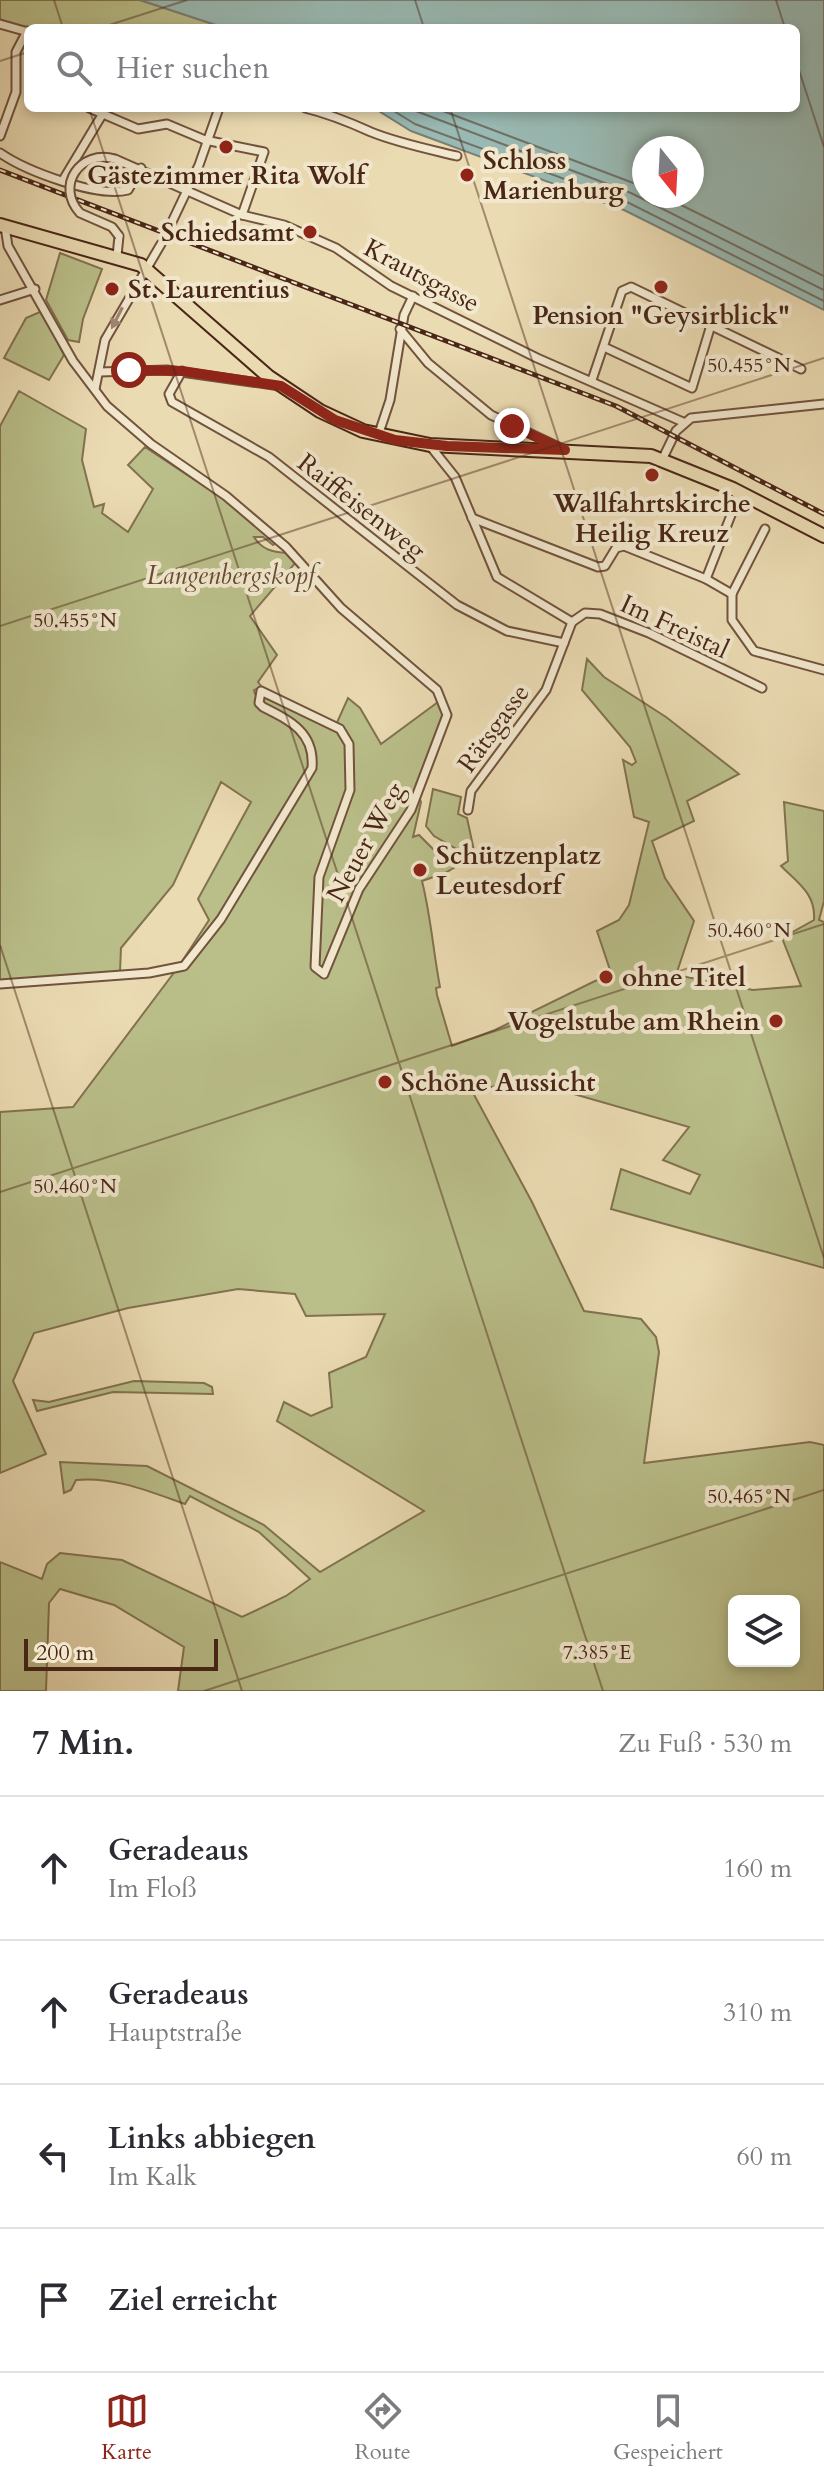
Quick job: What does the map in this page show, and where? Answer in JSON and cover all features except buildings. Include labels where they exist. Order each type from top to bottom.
[{"type":"main road","points":[[2,226],[68,247],[117,256],[145,268],[212,331],[281,386],[335,420],[378,436],[430,445],[630,453],[662,460],[740,492],[824,536]]},
{"type":"street","points":[[0,24],[24,31]]},
{"type":"street","points":[[0,136],[16,92],[14,57],[24,39]]},
{"type":"street","points":[[16,92],[24,92]]},
{"type":"street","points":[[96,112],[144,130],[167,124],[209,140],[264,152],[242,215]]},
{"type":"street","points":[[171,224],[209,140],[218,112]]},
{"type":"street","points":[[320,112],[351,120],[391,138],[457,156]]},
{"type":"street","points":[[63,180],[102,115]]},
{"type":"street","points":[[0,153],[63,180],[120,192],[133,185],[141,168]]},
{"type":"street","name":"Krautsgasse","points":[[117,256],[119,236],[112,227],[80,213],[69,190],[72,174],[83,162],[98,156],[141,168],[242,215],[284,225],[336,248],[360,267],[413,296],[537,358],[683,422]]},
{"type":"street","name":"Neuer Weg","points":[[0,984],[149,973],[184,966],[221,919],[312,768],[312,746],[305,733],[263,707],[258,697],[261,691],[340,729],[349,744],[350,790],[319,877],[315,967],[322,975],[359,889],[411,810],[441,734],[446,707],[434,687],[341,608],[286,547],[226,496],[124,424],[73,361],[8,246],[2,226]]},
{"type":"street","points":[[95,389],[105,340],[161,244]]},
{"type":"street","points":[[592,380],[626,288],[638,289],[801,369]]},
{"type":"street","points":[[0,300],[35,289]]},
{"type":"street","points":[[378,436],[390,400],[400,329],[413,296]]},
{"type":"street","points":[[604,347],[692,388],[711,325]]},
{"type":"street","points":[[400,329],[428,363],[491,415],[565,450]]},
{"type":"street","points":[[99,372],[182,371],[281,386]]},
{"type":"street","name":"Raiffeisenweg","points":[[182,371],[169,394],[172,402],[269,457],[457,605],[507,631],[564,643]]},
{"type":"street","points":[[662,460],[683,422],[728,412],[824,404]]},
{"type":"street","points":[[430,445],[455,477],[497,577],[572,622]]},
{"type":"street","points":[[706,579],[740,492]]},
{"type":"street","points":[[472,518],[603,568],[619,546],[706,579],[732,594]]},
{"type":"street","points":[[765,529],[732,594],[732,620],[754,651],[824,670]]},
{"type":"street","name":"Im Freistal","points":[[572,622],[585,613],[600,614],[664,639],[762,688]]},
{"type":"street","name":"Rätsgasse","points":[[468,810],[478,781],[546,690],[572,622]]},
{"type":"green space","points":[[0,0],[140,0],[213,24],[24,24],[24,28],[0,21]]},
{"type":"green space","points":[[60,253],[102,269],[83,319],[79,342],[68,340],[46,300]]},
{"type":"green space","points":[[42,311],[64,355],[49,380],[4,358],[26,318]]},
{"type":"green space","name":"Langenbergskopf","points":[[19,391],[86,429],[82,460],[94,507],[104,504],[102,513],[128,532],[153,489],[128,465],[145,447],[231,504],[276,543],[273,545],[263,537],[254,537],[264,548],[287,553],[297,561],[250,616],[277,655],[258,682],[262,687],[254,690],[255,694],[335,727],[348,698],[360,708],[381,744],[438,702],[443,714],[415,788],[421,802],[413,837],[419,835],[442,858],[447,853],[462,863],[422,881],[440,987],[436,988],[437,995],[452,1046],[495,1030],[611,973],[597,931],[619,920],[629,905],[649,822],[634,817],[623,760],[632,765],[636,762],[630,747],[582,690],[587,659],[604,677],[666,717],[739,774],[687,801],[694,821],[652,841],[665,878],[694,921],[676,975],[753,990],[801,986],[782,938],[814,920],[814,911],[805,890],[781,866],[788,861],[784,802],[824,811],[824,901],[819,920],[824,922],[824,1268],[611,1209],[621,1169],[690,1194],[700,1175],[663,1160],[689,1127],[525,1080],[472,1091],[532,1202],[584,1311],[641,1319],[656,1337],[659,1352],[644,1463],[810,1442],[824,1445],[824,1691],[178,1691],[184,1647],[114,1605],[60,1589],[49,1603],[46,1691],[0,1691],[0,1562],[42,1579],[47,1564],[60,1553],[122,1560],[242,1617],[286,1596],[310,1579],[259,1532],[190,1496],[185,1504],[132,1486],[90,1479],[76,1480],[71,1490],[64,1493],[60,1462],[147,1466],[264,1525],[320,1572],[424,1511],[277,1421],[284,1402],[311,1416],[332,1407],[329,1373],[366,1357],[385,1314],[306,1316],[295,1294],[238,1289],[128,1308],[34,1333],[13,1381],[46,1454],[0,1473],[0,1112],[73,1107],[179,966],[209,920],[198,899],[251,802],[221,782],[173,885],[121,948],[120,972],[0,981],[0,426]]},
{"type":"green space","points":[[433,789],[461,797],[458,814],[467,818],[475,855],[464,858],[465,854],[434,836],[426,826]]},
{"type":"green space","points":[[134,1381],[204,1383],[212,1387],[213,1394],[113,1392],[37,1411],[33,1400],[49,1402]]},
{"type":"water","points":[[140,0],[824,0],[824,310],[624,210],[411,131],[380,112],[800,112],[800,24],[213,24]]},
{"type":"railway","points":[[0,170],[616,406],[824,514]]},
{"type":"place","name":"Gästezimmer Rita Wolf","points":[[226,147]]},
{"type":"place","name":"Schloss Marienburg","points":[[467,175]]},
{"type":"place","name":"Schiedsamt","points":[[310,232]]},
{"type":"place","name":"Pension \"Geysirblick\"","points":[[661,287]]},
{"type":"place","name":"St. Laurentius","points":[[112,289]]},
{"type":"place","name":"Wallfahrtskirche Heilig Kreuz","points":[[652,475]]},
{"type":"place","name":"Schützenplatz Leutesdorf","points":[[420,870]]},
{"type":"place","name":"ohne Titel","points":[[606,977]]},
{"type":"place","name":"Vogelstube am Rhein","points":[[776,1021]]},
{"type":"place","name":"Schöne Aussicht","points":[[385,1082]]},
{"type":"route","points":[[129,370],[182,371],[281,386],[335,420],[395,440],[447,446],[565,450],[560,445],[512,426]]}]
